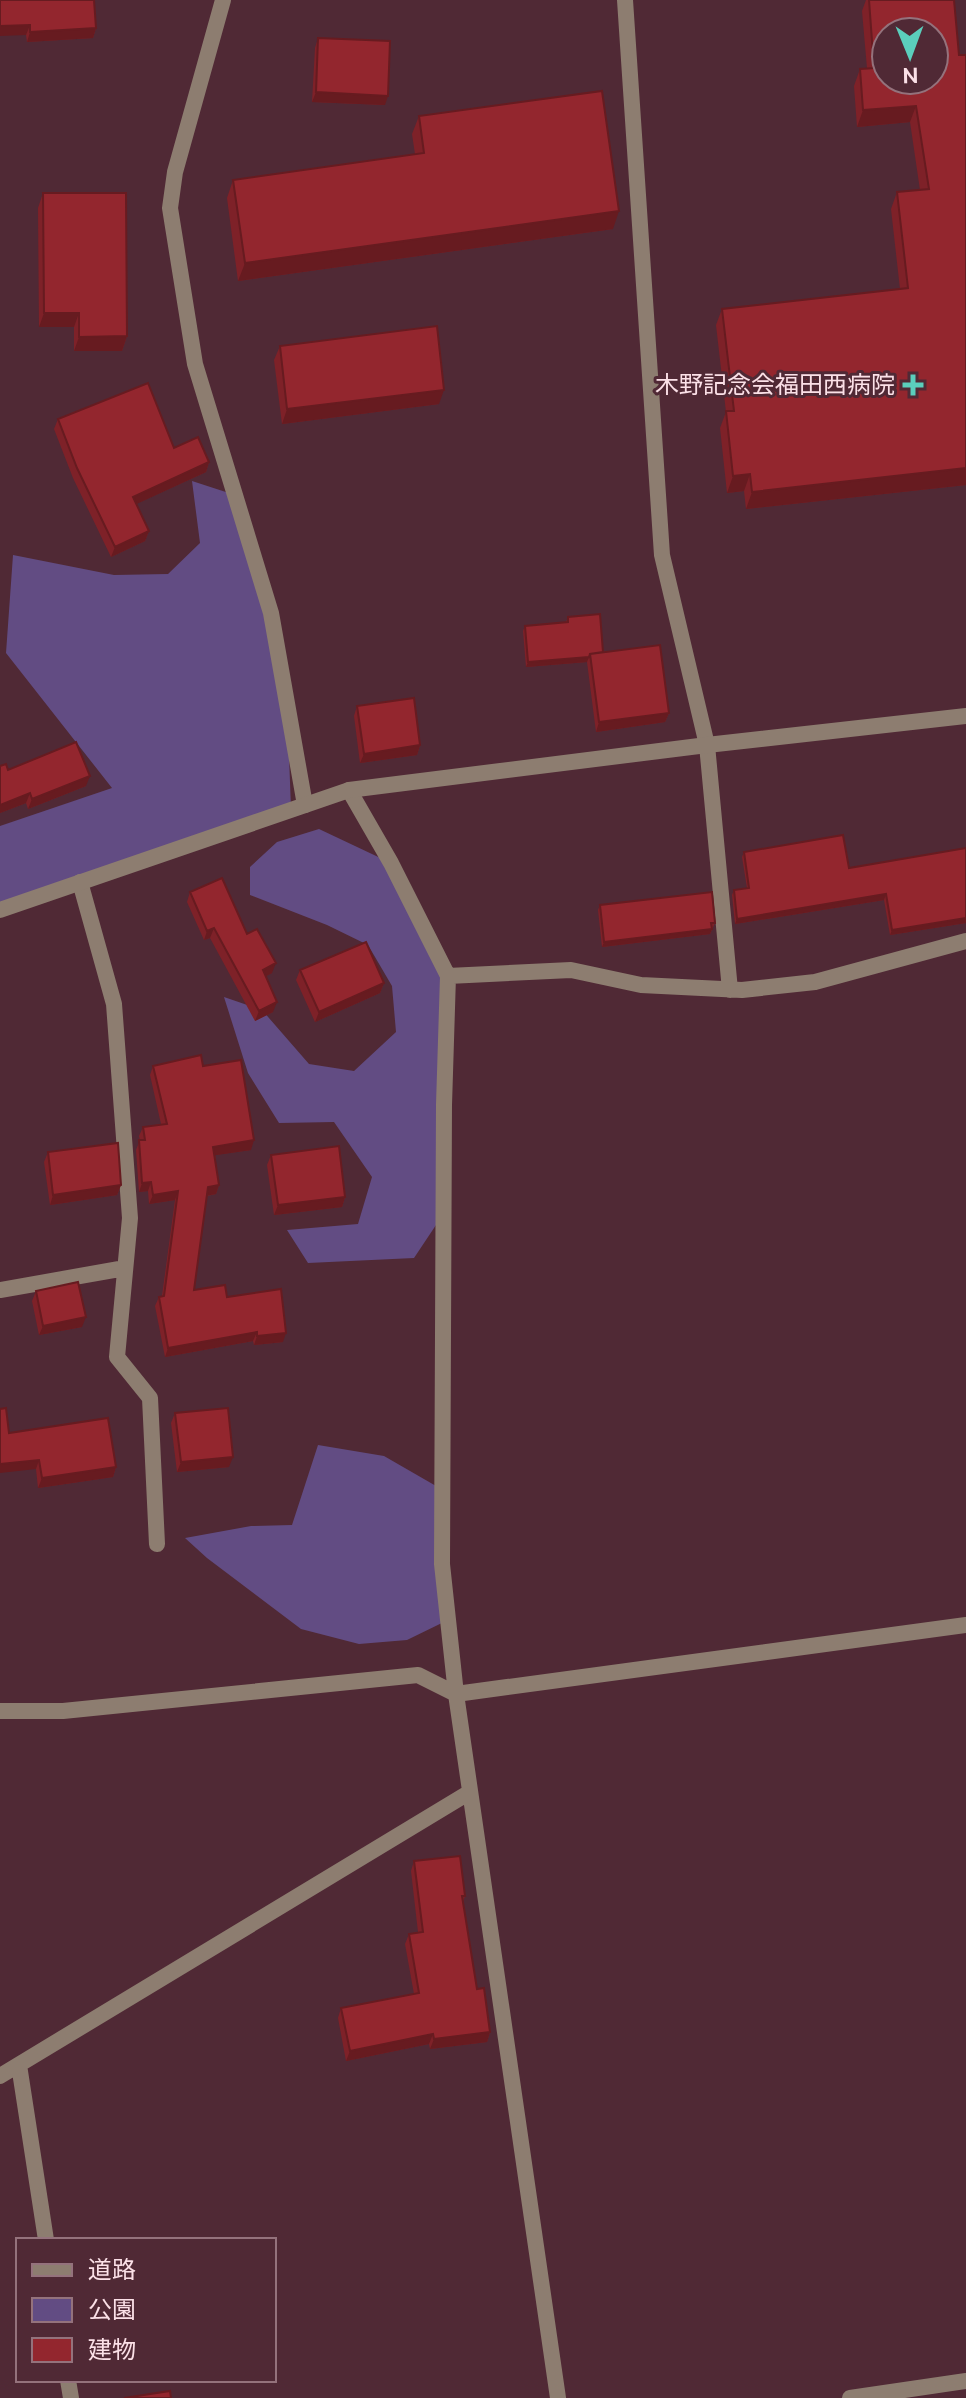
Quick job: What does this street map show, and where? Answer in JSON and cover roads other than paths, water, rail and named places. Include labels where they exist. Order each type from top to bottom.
[{"type":"street","points":[[223,0],[175,172],[170,208],[195,364],[271,613],[305,805]]},
{"type":"street","points":[[625,0],[662,555],[707,745],[730,990]]},
{"type":"street","points":[[0,910],[349,790],[966,716]]},
{"type":"street","points":[[349,790],[391,863],[448,976],[444,1105],[442,1564],[456,1694],[558,2398]]},
{"type":"street","points":[[80,882],[114,1004],[130,1218],[117,1357],[150,1398],[157,1544]]},
{"type":"street","points":[[448,976],[571,970],[641,985],[730,990],[815,982],[966,941]]},
{"type":"street","points":[[0,1290],[125,1268]]},
{"type":"street","points":[[0,1711],[63,1711],[418,1675],[456,1694],[966,1625]]},
{"type":"street","points":[[0,2076],[470,1792]]},
{"type":"street","points":[[19,2065],[46,2238]]},
{"type":"street","points":[[850,2398],[966,2381]]},
{"type":"place","name":"木野記念会福田西病院","points":[[913,385]]}]
